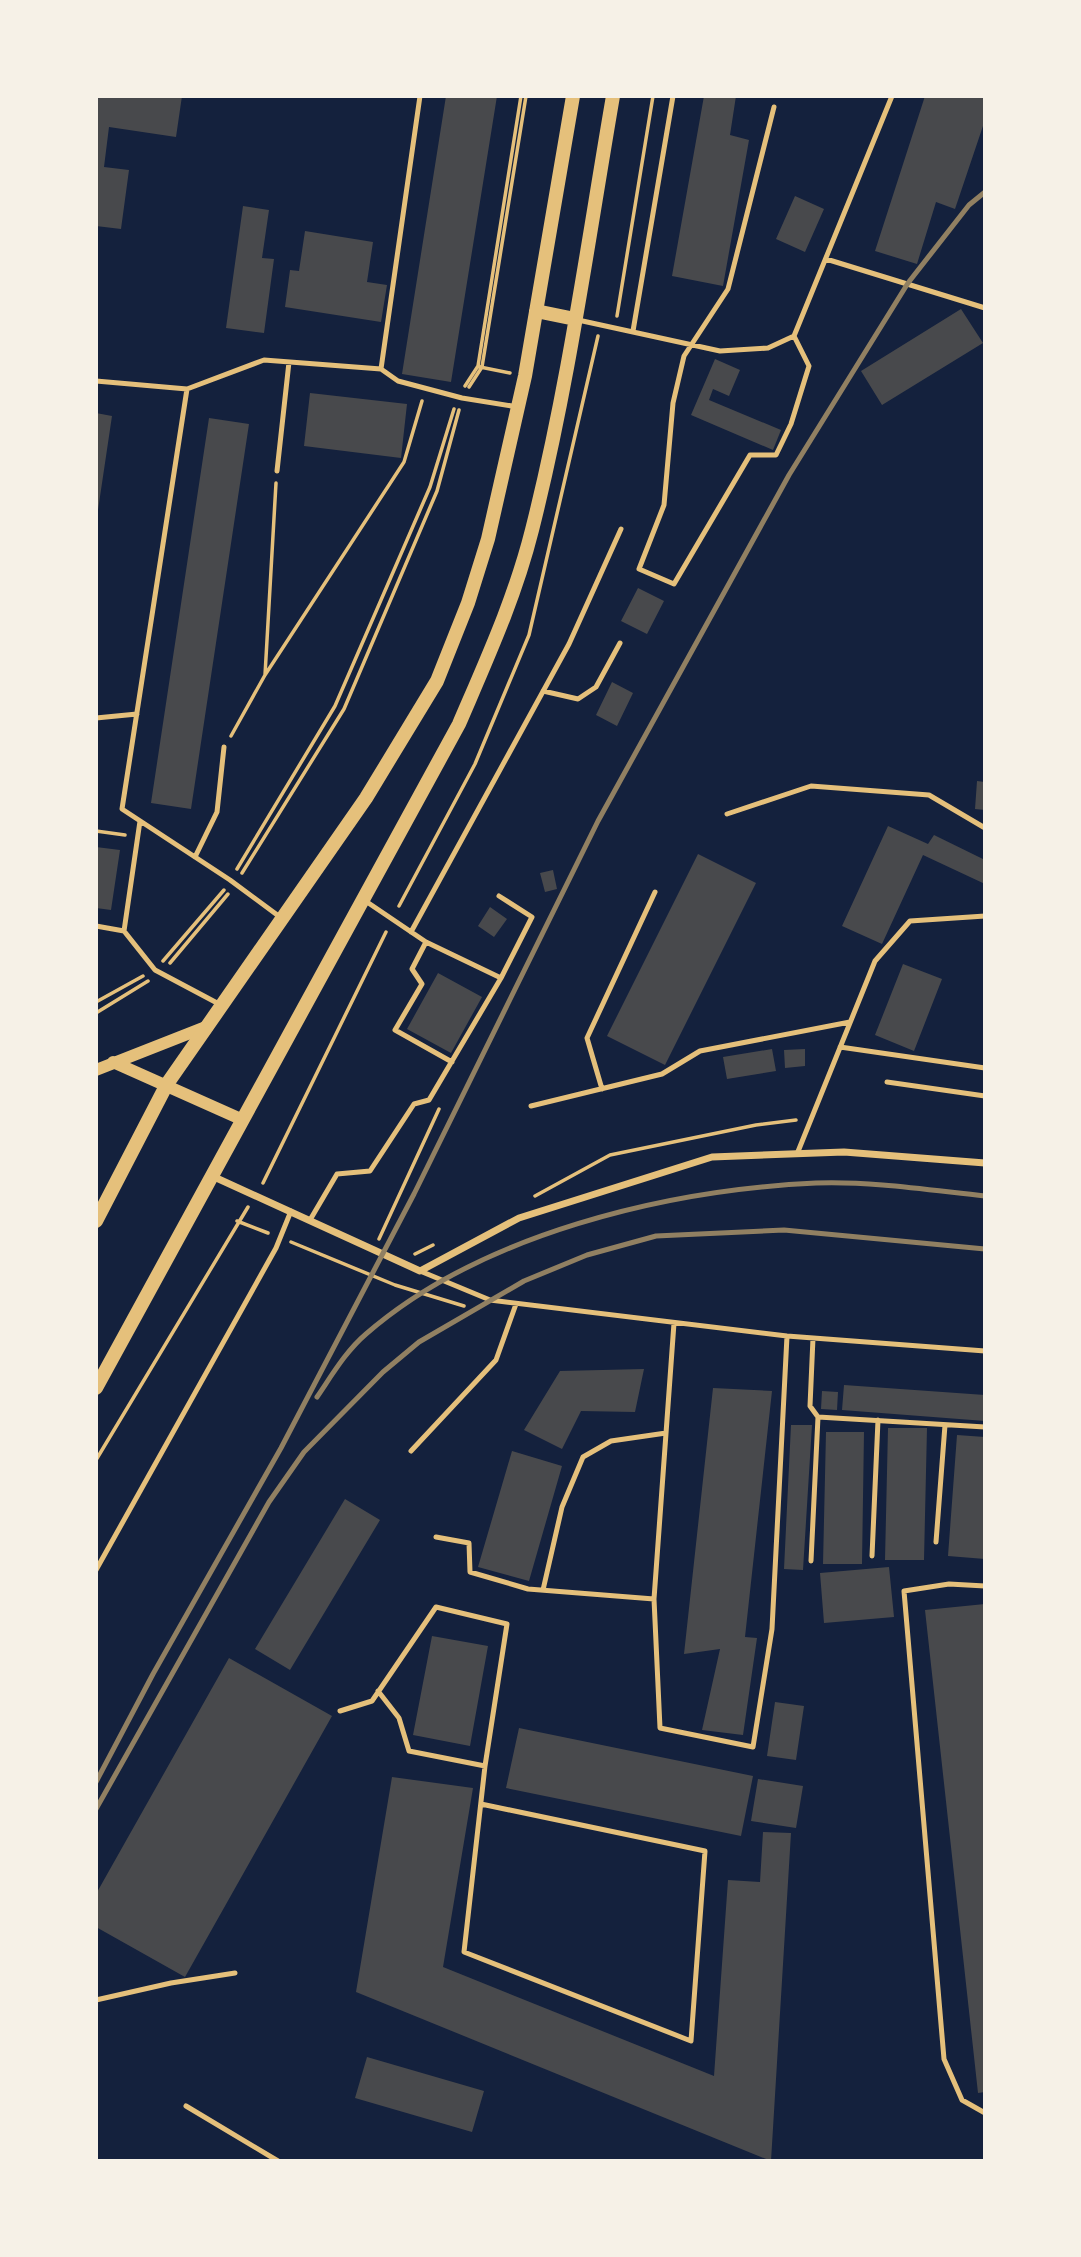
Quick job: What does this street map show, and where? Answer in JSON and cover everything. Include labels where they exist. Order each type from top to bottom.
[{"type":"main road","points":[[96,1221],[167,1084],[391,761],[437,681],[468,603],[488,539],[518,407],[573,96]]},
{"type":"main road","points":[[96,1388],[459,724],[505,617],[532,531],[575,320],[613,96]]},
{"type":"main road","points":[[536,311],[575,320]]},
{"type":"street","points":[[96,1070],[208,1026]]},
{"type":"street","points":[[113,1062],[243,1119]]},
{"type":"street","points":[[212,1176],[420,1272],[519,1218],[712,1157],[844,1152],[985,1163]]},
{"type":"lane","points":[[381,369],[420,96]]},
{"type":"lane","points":[[633,331],[673,96]]},
{"type":"lane","points":[[575,320],[720,351],[768,348],[794,336],[892,96]]},
{"type":"lane","points":[[774,107],[729,289],[684,356],[673,403],[664,505],[639,569],[674,584],[750,455],[776,455],[791,424],[809,366],[794,336]]},
{"type":"lane","points":[[826,259],[985,308]]},
{"type":"lane","points":[[96,381],[187,388],[264,360],[381,369],[398,381],[425,389],[518,407]]},
{"type":"lane","points":[[277,471],[289,362]]},
{"type":"lane","points":[[187,388],[122,809],[233,882],[281,918]]},
{"type":"lane","points":[[411,932],[569,644],[621,528]]},
{"type":"lane","points":[[543,691],[578,699],[596,687],[620,643]]},
{"type":"lane","points":[[96,718],[137,714]]},
{"type":"lane","points":[[195,857],[217,813],[224,747]]},
{"type":"lane","points":[[727,814],[811,786],[929,795],[985,828]]},
{"type":"lane","points":[[124,931],[140,821]]},
{"type":"lane","points":[[602,1088],[587,1038],[656,892]]},
{"type":"lane","points":[[310,1220],[337,1174],[370,1171],[414,1104],[429,1100],[501,978],[532,917],[499,896]]},
{"type":"lane","points":[[363,900],[426,942],[501,978]]},
{"type":"lane","points":[[797,1154],[875,961],[910,921],[985,916]]},
{"type":"lane","points":[[96,926],[124,931],[158,972],[222,1006]]},
{"type":"lane","points":[[426,942],[412,969],[422,984],[395,1030],[452,1062]]},
{"type":"lane","points":[[531,1106],[662,1074],[700,1051],[850,1022]]},
{"type":"lane","points":[[840,1047],[985,1068]]},
{"type":"lane","points":[[887,1082],[985,1096]]},
{"type":"lane","points":[[96,1570],[276,1248],[291,1211]]},
{"type":"lane","points":[[420,1272],[490,1300],[516,1304],[787,1336],[985,1351]]},
{"type":"lane","points":[[411,1451],[496,1360],[516,1304]]},
{"type":"lane","points":[[674,1322],[654,1599],[660,1728],[753,1748],[772,1629],[787,1336]]},
{"type":"lane","points":[[811,1561],[818,1417],[810,1406],[813,1338]]},
{"type":"lane","points":[[818,1417],[985,1427]]},
{"type":"lane","points":[[872,1556],[878,1420]]},
{"type":"lane","points":[[936,1542],[944,1425]]},
{"type":"lane","points":[[543,1590],[562,1507],[583,1457],[611,1441],[666,1433]]},
{"type":"lane","points":[[436,1537],[469,1543],[470,1572],[543,1590],[654,1599]]},
{"type":"lane","points":[[985,1586],[949,1584],[904,1591],[944,2059],[962,2100],[985,2113]]},
{"type":"lane","points":[[340,1711],[372,1701],[436,1607],[507,1624],[485,1766],[464,1952],[691,2041],[705,1851],[481,1804]]},
{"type":"lane","points":[[378,1692],[399,1718],[409,1751],[485,1766]]},
{"type":"lane","points":[[96,2000],[170,1983],[235,1973]]},
{"type":"lane","points":[[186,2106],[278,2161]]},
{"type":"path","points":[[233,882],[335,706],[430,487],[460,397],[478,366],[521,96]]},
{"type":"path","points":[[96,1013],[158,972],[233,882],[344,709],[437,491],[460,397],[482,367],[526,96]]},
{"type":"path","points":[[224,747],[265,675],[404,462],[425,389]]},
{"type":"path","points":[[265,675],[277,471]]},
{"type":"path","points":[[96,831],[138,837]]},
{"type":"path","points":[[96,1002],[158,972]]},
{"type":"path","points":[[374,1250],[442,1103],[434,1092]]},
{"type":"path","points":[[96,1460],[237,1221]]},
{"type":"building","points":[[96,96],[182,96],[176,137],[109,127],[104,167],[129,170],[121,229],[96,226]]},
{"type":"building","points":[[446,96],[497,96],[451,382],[402,374]]},
{"type":"building","points":[[704,96],[736,96],[730,135],[749,140],[723,286],[672,276]]},
{"type":"building","points":[[925,96],[985,96],[985,120],[955,209],[936,202],[917,264],[875,251]]},
{"type":"building","points":[[795,196],[824,209],[805,252],[776,239]]},
{"type":"building","points":[[243,206],[269,210],[262,258],[274,259],[264,333],[226,328]]},
{"type":"building","points":[[305,231],[373,242],[367,282],[387,285],[381,322],[285,307],[290,270],[299,271]]},
{"type":"building","points":[[961,309],[983,343],[882,405],[861,371]]},
{"type":"building","points":[[715,359],[740,370],[729,396],[713,389],[709,400],[781,430],[773,450],[691,415]]},
{"type":"building","points":[[310,393],[407,404],[401,458],[304,446]]},
{"type":"building","points":[[96,413],[112,416],[98,510],[96,510]]},
{"type":"building","points":[[209,418],[249,424],[191,809],[151,803]]},
{"type":"building","points":[[638,588],[664,601],[647,634],[621,621]]},
{"type":"building","points":[[612,682],[633,693],[617,726],[596,715]]},
{"type":"building","points":[[977,781],[985,782],[985,810],[975,809]]},
{"type":"building","points":[[888,826],[928,844],[934,835],[985,860],[985,884],[923,855],[882,944],[842,926]]},
{"type":"building","points":[[96,847],[120,850],[111,910],[96,908]]},
{"type":"building","points":[[698,854],[756,883],[665,1065],[607,1036]]},
{"type":"building","points":[[553,870],[557,889],[545,892],[540,873]]},
{"type":"building","points":[[490,907],[507,919],[494,937],[478,926]]},
{"type":"building","points":[[903,964],[942,979],[914,1051],[875,1035]]},
{"type":"building","points":[[438,973],[482,997],[451,1053],[407,1029]]},
{"type":"building","points":[[772,1049],[776,1071],[727,1079],[723,1057]]},
{"type":"building","points":[[805,1049],[805,1066],[785,1068],[784,1050]]},
{"type":"building","points":[[644,1369],[635,1412],[581,1411],[562,1449],[524,1430],[560,1371]]},
{"type":"building","points":[[844,1385],[985,1395],[985,1421],[842,1410]]},
{"type":"building","points":[[713,1388],[772,1391],[745,1637],[757,1638],[743,1735],[702,1730],[720,1649],[684,1654]]},
{"type":"building","points":[[822,1391],[838,1392],[837,1410],[821,1409]]},
{"type":"building","points":[[791,1425],[812,1425],[803,1570],[784,1569]]},
{"type":"building","points":[[888,1428],[927,1428],[924,1560],[885,1560]]},
{"type":"building","points":[[826,1432],[864,1432],[862,1564],[823,1564]]},
{"type":"building","points":[[957,1435],[985,1437],[985,1559],[948,1556]]},
{"type":"building","points":[[512,1451],[562,1466],[529,1581],[478,1567]]},
{"type":"building","points":[[345,1499],[380,1520],[290,1670],[255,1649]]},
{"type":"building","points":[[889,1567],[894,1617],[824,1623],[820,1573]]},
{"type":"building","points":[[985,1604],[985,2092],[978,2093],[925,1610]]},
{"type":"building","points":[[432,1636],[488,1646],[470,1746],[413,1735]]},
{"type":"building","points":[[229,1658],[332,1716],[185,1977],[96,1927],[96,1894]]},
{"type":"building","points":[[775,1702],[804,1706],[796,1760],[767,1756]]},
{"type":"building","points":[[519,1728],[753,1776],[741,1836],[506,1788]]},
{"type":"building","points":[[392,1777],[473,1788],[443,1967],[714,2076],[728,1880],[760,1882],[763,1832],[791,1833],[771,2161],[356,1992]]},
{"type":"building","points":[[758,1779],[803,1786],[796,1828],[751,1821]]},
{"type":"building","points":[[367,2057],[484,2091],[472,2132],[355,2098]]},
{"type":"railway","points":[[96,1782],[153,1674],[281,1448],[414,1194],[598,821],[789,475],[908,283],[969,205],[985,192]]},
{"type":"railway","points":[[317,1397],[352,1348],[412,1299],[464,1269],[519,1244],[578,1224],[638,1207],[699,1195],[816,1183],[879,1185],[985,1196]]},
{"type":"railway","points":[[96,1809],[269,1502],[304,1452],[383,1372],[419,1342],[524,1281],[587,1255],[656,1236],[784,1230],[985,1249]]}]
